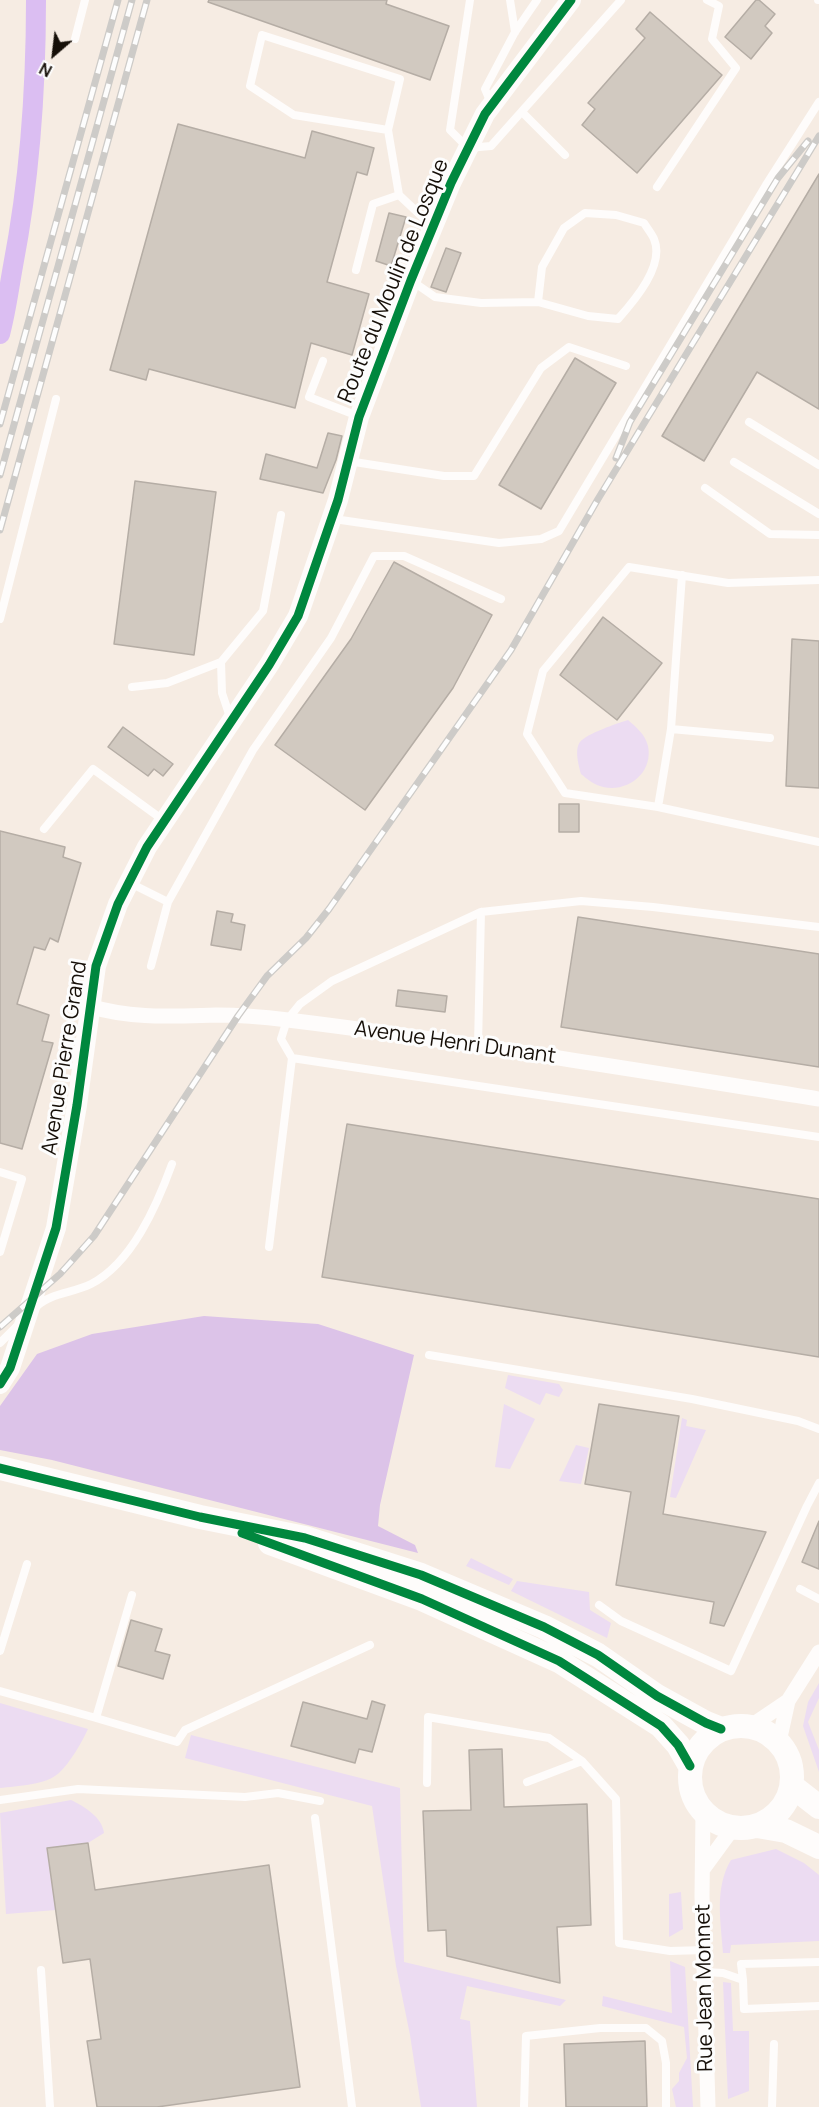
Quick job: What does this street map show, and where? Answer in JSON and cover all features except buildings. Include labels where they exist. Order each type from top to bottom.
[{"type":"main road","points":[[0,1468],[200,1517],[305,1538],[421,1575],[544,1627],[597,1655],[657,1696],[706,1723],[722,1729]]},
{"type":"main road","points":[[200,1517],[422,1599],[559,1661],[661,1726],[678,1745],[690,1766]]},
{"type":"main road","points":[[757,1826],[773,1817],[785,1803],[792,1786],[792,1770],[788,1755],[766,1732],[751,1726],[736,1725],[722,1729],[707,1738],[696,1751],[690,1766],[689,1779],[696,1802],[703,1812],[716,1822],[733,1828],[757,1826],[786,1831],[819,1847]]},
{"type":"main road","points":[[792,1786],[819,1807]]},
{"type":"street","name":"Route du Moulin de Losque","points":[[338,500],[359,417],[411,280],[468,148],[485,114],[571,0]]},
{"type":"street","name":"Avenue Pierre Grand","points":[[0,1384],[10,1368],[56,1228],[77,1105],[96,966],[118,904],[147,847],[269,665],[298,616],[338,500]]},
{"type":"street","name":"Avenue Henri Dunant","points":[[90,1006],[123,1015],[144,1017],[219,1015],[287,1020],[478,1045],[819,1099]]},
{"type":"street","points":[[778,1742],[788,1701],[819,1652]]},
{"type":"street","points":[[751,1726],[788,1701]]},
{"type":"street","name":"Rue Jean Monnet","points":[[703,1812],[708,2107]]},
{"type":"street","points":[[703,1869],[733,1828]]},
{"type":"lane","points":[[75,39],[85,0]]},
{"type":"lane","points":[[470,0],[450,130],[468,148],[491,146],[621,0]]},
{"type":"lane","points":[[510,0],[514,32]]},
{"type":"lane","points":[[492,105],[485,89],[514,32],[537,0]]},
{"type":"lane","points":[[657,187],[736,68],[712,39],[718,6],[707,0]]},
{"type":"lane","points":[[388,130],[294,115],[250,86],[262,35],[400,79],[388,130],[399,195],[433,227]]},
{"type":"lane","points":[[332,519],[499,543],[541,539],[559,531],[759,195],[819,102]]},
{"type":"lane","points":[[522,112],[565,155]]},
{"type":"lane","points":[[356,270],[373,204],[399,195]]},
{"type":"lane","points":[[411,280],[435,297],[481,303],[538,303],[588,316],[618,319],[635,300],[656,264],[655,240],[644,223],[616,215],[585,213],[564,228],[542,267],[538,303]]},
{"type":"lane","points":[[348,461],[444,476],[474,476],[541,368],[569,347],[626,366]]},
{"type":"lane","points":[[322,361],[309,397],[359,417]]},
{"type":"lane","points":[[0,620],[56,399]]},
{"type":"lane","points":[[749,422],[819,465]]},
{"type":"lane","points":[[734,462],[819,514]]},
{"type":"lane","points":[[705,489],[770,534],[819,535]]},
{"type":"lane","points":[[132,687],[167,683],[221,662],[263,611],[281,515]]},
{"type":"lane","points":[[151,966],[168,902],[253,750],[330,638],[374,556],[404,556],[501,599]]},
{"type":"lane","points":[[819,580],[728,583],[629,567],[543,671],[527,734],[565,793],[658,807],[819,842]]},
{"type":"lane","points":[[658,807],[671,729],[682,575]]},
{"type":"lane","points":[[221,662],[222,693],[231,722]]},
{"type":"lane","points":[[671,729],[770,738]]},
{"type":"lane","points":[[44,829],[93,769],[165,820]]},
{"type":"lane","points":[[129,882],[168,902]]},
{"type":"lane","points":[[269,1246],[292,1058],[281,1039],[287,1020],[300,1004],[332,981],[481,912],[581,901],[653,907],[819,927]]},
{"type":"lane","points":[[478,1045],[481,912]]},
{"type":"lane","points":[[292,1058],[819,1137]]},
{"type":"lane","points":[[0,1343],[45,1298],[78,1291],[99,1280],[125,1254],[156,1206],[172,1164]]},
{"type":"lane","points":[[0,1172],[22,1179],[0,1252]]},
{"type":"lane","points":[[429,1355],[692,1399],[798,1421],[819,1429]]},
{"type":"lane","points":[[599,1605],[621,1621],[731,1671],[819,1483]]},
{"type":"lane","points":[[0,1651],[27,1564]]},
{"type":"lane","points":[[800,1589],[819,1599]]},
{"type":"lane","points":[[96,1718],[132,1595]]},
{"type":"lane","points":[[0,1691],[177,1742],[185,1730],[370,1645]]},
{"type":"lane","points":[[427,1783],[428,1717],[549,1738],[582,1761],[616,1799],[619,1943],[670,1951],[705,1950]]},
{"type":"lane","points":[[527,1782],[582,1761]]},
{"type":"lane","points":[[0,1800],[78,1789],[245,1797],[278,1793],[320,1801]]},
{"type":"lane","points":[[315,1818],[352,2107]]},
{"type":"lane","points":[[819,1962],[741,1964],[744,2008],[819,2006]]},
{"type":"lane","points":[[41,1970],[50,2107]]},
{"type":"lane","points":[[705,1972],[723,1973],[743,1980]]},
{"type":"lane","points":[[524,2107],[526,2036],[600,2028],[646,2028],[662,2041],[666,2063],[666,2107]]},
{"type":"lane","points":[[772,2107],[774,2044]]},
{"type":"shaded area","points":[[628,720],[640,731],[647,742],[649,756],[646,766],[641,774],[626,785],[607,788],[595,784],[581,774],[577,758],[578,745],[583,739],[602,729]]},
{"type":"shaded area","points":[[204,1316],[318,1324],[414,1355],[380,1505],[378,1526],[415,1545],[418,1553],[52,1460],[0,1450],[0,1406],[37,1354],[92,1334]]},
{"type":"shaded area","points":[[508,1375],[559,1384],[563,1390],[559,1397],[546,1393],[540,1405],[505,1388]]},
{"type":"shaded area","points":[[504,1404],[535,1419],[510,1469],[495,1467]]},
{"type":"shaded area","points":[[682,1418],[687,1420],[686,1426],[706,1430],[676,1498],[670,1497]]},
{"type":"shaded area","points":[[576,1445],[589,1448],[581,1484],[559,1481]]},
{"type":"shaded area","points":[[471,1558],[513,1579],[509,1585],[466,1566]]},
{"type":"shaded area","points":[[517,1581],[589,1592],[590,1610],[611,1623],[607,1638],[511,1591]]},
{"type":"shaded area","points":[[819,1683],[819,1698],[808,1722],[819,1750],[819,1772],[803,1726],[808,1702]]},
{"type":"shaded area","points":[[0,1703],[88,1729],[79,1746],[59,1773],[47,1780],[0,1788]]},
{"type":"shaded area","points":[[191,1735],[400,1788],[404,1962],[566,2000],[560,2006],[467,1986],[460,2019],[470,2021],[477,2107],[421,2107],[396,1966],[372,1806],[185,1758]]},
{"type":"shaded area","points":[[71,1800],[96,1817],[104,1833],[88,1843],[47,1848],[56,1910],[6,1914],[0,1813]]},
{"type":"shaded area","points":[[776,1849],[804,1863],[819,1875],[819,1941],[731,1945],[730,1953],[723,1953],[720,1894],[731,1860]]},
{"type":"shaded area","points":[[681,1892],[683,1929],[669,1937],[669,1894]]},
{"type":"shaded area","points":[[670,1961],[685,1967],[693,2107],[676,2107],[672,2089],[679,2081],[679,2073],[687,2058],[684,2027],[602,2006],[603,1996],[672,2013]]},
{"type":"shaded area","points":[[723,1982],[731,1983],[733,2031],[749,2031],[749,2091],[728,2099]]},
{"type":"waterway","points":[[0,334],[19,233],[28,167],[35,67],[36,0]]},
{"type":"railway","points":[[0,424],[118,0]]},
{"type":"railway","points":[[0,475],[132,0]]},
{"type":"railway","points":[[0,530],[147,0]]},
{"type":"railway","points":[[0,1327],[60,1274],[94,1236],[238,1016],[267,976],[306,938],[329,909],[511,650],[598,499],[819,136]]},
{"type":"railway","points":[[616,458],[630,422],[778,178],[808,141]]},
{"type":"cycle path","points":[[0,1384],[10,1368],[56,1228],[77,1105],[96,966],[118,904],[147,847],[269,665],[298,616],[338,500],[359,417],[451,183],[485,114],[571,0]]},
{"type":"cycle path","points":[[0,1468],[200,1517],[305,1538],[421,1575],[544,1627],[598,1655],[657,1696],[721,1729]]},
{"type":"cycle path","points":[[242,1533],[422,1599],[559,1661],[661,1726],[678,1745],[690,1766]]}]
